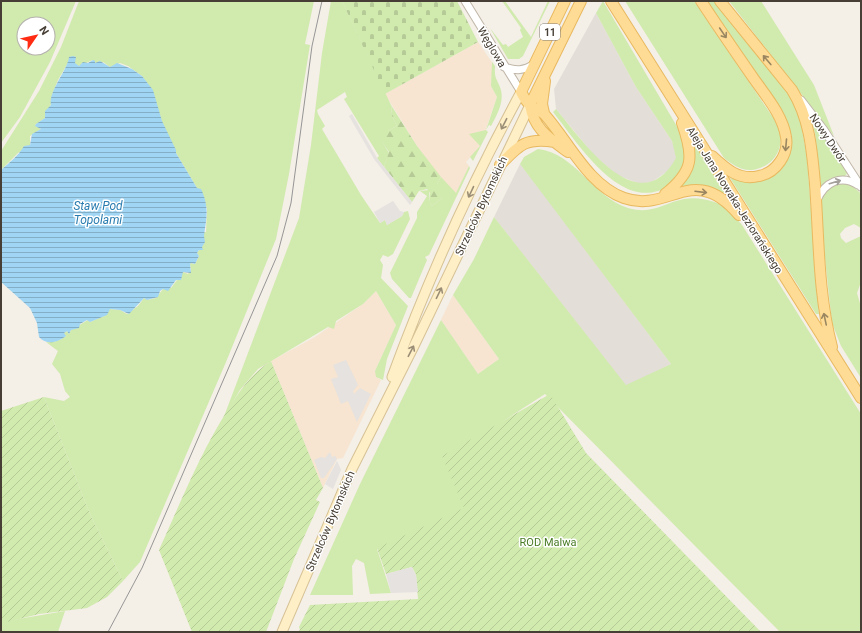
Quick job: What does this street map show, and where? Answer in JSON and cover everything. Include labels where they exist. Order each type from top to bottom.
[{"type":"main road","name":"Strzelców Bytomskich","points":[[380,410],[416,314],[504,123],[536,63],[565,1]]},
{"type":"main road","name":"Strzelców Bytomskich","points":[[282,632],[329,519],[380,410],[414,346],[500,165],[581,1]]},
{"type":"main road","name":"Aleja Jana Nowaka-Jeziorańskiego","points":[[611,1],[861,398]]},
{"type":"main road","points":[[700,144],[728,171],[742,177],[752,178],[763,175],[781,161],[786,150],[786,138],[782,122],[701,1]]},
{"type":"main road","points":[[720,1],[792,90],[800,105],[808,128],[816,202],[823,310],[834,357]]},
{"type":"main road","points":[[546,73],[542,104],[544,113],[576,158]]},
{"type":"main road","points":[[521,92],[530,105],[544,113]]},
{"type":"main road","points":[[530,105],[532,119],[537,125],[555,142],[576,158],[609,190],[624,198],[645,201],[685,190],[704,191],[719,196],[729,204],[760,239]]},
{"type":"main road","points":[[663,196],[684,176],[690,163],[686,134],[676,106]]},
{"type":"main road","points":[[500,165],[517,148],[526,142],[543,140],[555,142]]},
{"type":"street","name":"Węglowa","points":[[465,1],[504,67],[521,92]]},
{"type":"street","points":[[504,67],[523,70],[536,63]]},
{"type":"street","name":"Nowy Dwór","points":[[792,90],[824,130],[861,187]]},
{"type":"street","name":"Nowy Dwór","points":[[816,202],[821,190],[828,184],[837,180],[853,182],[861,187]]},
{"type":"shaded area","points":[[596,13],[636,87],[672,141],[677,158],[669,170],[652,182],[640,184],[617,175],[593,154],[556,109],[554,89]]},
{"type":"shaded area","points":[[478,42],[493,64],[491,86],[497,97],[480,146],[466,162],[469,166],[456,194],[435,171],[417,146],[385,94]]},
{"type":"shaded area","points":[[352,114],[377,158],[412,202],[410,205],[374,159],[349,116]]},
{"type":"shaded area","points":[[520,164],[671,364],[626,386],[494,217]]},
{"type":"shaded area","points":[[393,201],[400,211],[404,212],[402,216],[387,225],[385,220],[380,223],[374,212]]},
{"type":"shaded area","points":[[376,291],[396,325],[375,371],[378,378],[381,380],[343,458],[337,459],[323,488],[271,361],[315,337],[363,304]]},
{"type":"shaded area","points":[[453,295],[499,359],[478,374],[441,320]]},
{"type":"shaded area","points":[[346,360],[358,385],[353,391],[354,394],[360,388],[371,394],[357,422],[348,401],[341,404],[331,379],[338,377],[333,365]]},
{"type":"shaded area","points":[[330,452],[332,457],[335,456],[337,459],[324,478],[321,478],[314,460],[321,457],[325,458]]},
{"type":"shaded area","points":[[337,461],[341,470],[333,489],[325,484]]},
{"type":"shaded area","points":[[412,567],[416,575],[418,592],[391,593],[386,574]]},
{"type":"green space","points":[[1,1],[76,1],[56,48],[56,16],[16,16],[16,56],[53,56],[20,117],[1,143]]},
{"type":"green space","points":[[79,1],[314,1],[305,44],[310,45],[289,174],[276,239],[226,362],[140,562],[123,581],[90,514],[44,397],[64,401],[70,397],[65,391],[60,374],[52,364],[58,351],[46,342],[54,342],[61,339],[66,336],[63,334],[67,331],[69,334],[71,330],[88,320],[90,322],[104,316],[110,309],[120,310],[127,314],[138,306],[144,298],[147,300],[156,298],[163,289],[171,288],[183,272],[188,274],[191,270],[190,264],[195,264],[199,256],[197,253],[203,245],[204,232],[206,232],[207,209],[202,193],[197,188],[176,153],[162,122],[152,90],[142,76],[128,66],[120,63],[110,67],[103,62],[95,63],[93,60],[79,66],[75,64],[75,61],[69,61],[58,80],[45,118],[35,125],[41,129],[30,136],[30,145],[18,153],[1,170],[1,151],[39,91],[61,47]]},
{"type":"green space","points":[[331,1],[342,1],[391,105],[392,116],[397,126],[389,130],[380,138],[389,153],[384,167],[377,158],[379,156],[344,99],[347,97],[345,92],[317,110],[318,114],[325,126],[322,129],[361,195],[380,223],[385,220],[387,225],[402,216],[404,212],[408,211],[410,219],[393,254],[388,257],[383,255],[380,260],[383,265],[381,278],[408,306],[387,359],[383,380],[376,377],[375,371],[396,325],[376,291],[363,304],[336,321],[334,329],[328,327],[258,369],[240,390],[223,419],[299,218],[311,145],[322,53]]},
{"type":"green space","points":[[342,1],[457,1],[478,42],[385,94]]},
{"type":"green space","points":[[502,1],[505,1],[531,37],[548,1],[550,1],[523,56],[519,59],[508,59],[490,28],[503,45],[506,44],[508,47],[523,37],[520,30],[521,28]]},
{"type":"green space","points":[[603,1],[685,140],[686,159],[680,176],[670,185],[653,192],[635,191],[619,184],[603,172],[575,141],[553,112],[556,109],[596,156],[612,170],[629,180],[645,183],[661,176],[676,158],[672,141],[636,87],[596,13]]},
{"type":"green space","points":[[625,1],[694,1],[779,128],[781,140],[780,147],[778,153],[770,162],[759,169],[748,170],[737,167],[724,158]]},
{"type":"green space","points":[[705,1],[715,1],[789,95],[800,118],[807,157],[819,314],[816,314],[730,178],[746,182],[761,180],[790,141]]},
{"type":"green space","points":[[729,1],[761,1],[814,85],[834,136]]},
{"type":"green space","points":[[492,62],[495,66],[495,76],[501,90],[502,100],[496,118],[491,126],[489,125],[486,130],[497,97],[491,86]]},
{"type":"green space","points":[[391,105],[417,146],[441,177],[437,184],[441,188],[442,198],[432,206],[430,203],[430,193],[427,189],[419,191],[412,202],[384,167],[389,152],[380,139],[381,134],[397,126],[392,116]]},
{"type":"green space","points":[[811,119],[813,119],[848,172],[845,176],[831,178],[821,187],[815,133]]},
{"type":"green space","points":[[486,130],[488,132],[473,161],[470,157],[480,146],[469,134]]},
{"type":"green space","points":[[695,142],[730,197],[706,188],[680,188],[692,166]]},
{"type":"green space","points":[[538,149],[551,152],[563,158],[604,195],[628,208],[644,210],[658,208],[684,199],[696,198],[721,204],[731,211],[742,225],[861,414],[861,632],[780,632],[545,394],[445,459],[468,509],[377,549],[391,593],[370,594],[364,563],[356,559],[352,566],[353,595],[310,595],[360,484],[441,320],[478,374],[499,359],[453,295],[474,259],[494,217],[626,385],[671,364],[520,164],[524,157]]},
{"type":"green space","points":[[469,166],[470,168],[429,255],[425,257],[427,260],[411,298],[409,298],[392,279],[390,273],[417,218],[417,212],[427,196],[420,191],[429,190],[430,203],[432,206],[442,198],[437,184],[441,177],[456,193]]},
{"type":"green space","points":[[838,183],[851,186],[861,194],[861,228],[854,224],[845,228],[840,234],[841,238],[846,243],[861,236],[861,282],[857,293],[861,307],[861,378],[841,346],[832,323],[819,203],[823,192]]},
{"type":"green space","points":[[271,361],[323,488],[316,500],[320,502],[294,559],[266,632],[192,632],[159,550],[194,472],[218,426],[241,390],[262,367]]},
{"type":"green space","name":"ROD Malwa","points":[[550,394],[586,453],[761,632],[297,632],[300,630],[299,627],[310,605],[418,599],[416,575],[412,567],[386,574],[377,548],[464,508],[442,456]]},
{"type":"green space","points":[[44,397],[90,514],[123,581],[107,597],[87,608],[39,614],[3,623],[1,622],[1,411]]},
{"type":"green space","points":[[65,611],[58,632],[1,632],[1,622]]},
{"type":"water","name":"Staw Pod Topolami","points":[[69,57],[76,57],[75,63],[79,66],[83,62],[88,63],[93,60],[95,63],[100,61],[110,67],[117,63],[132,69],[142,76],[153,90],[162,121],[176,150],[176,153],[197,188],[201,189],[204,196],[207,213],[204,236],[205,242],[202,247],[203,250],[199,250],[197,253],[199,256],[195,264],[190,264],[191,273],[183,272],[181,280],[176,280],[168,291],[163,289],[160,291],[158,297],[147,300],[144,298],[129,314],[120,310],[110,309],[107,315],[90,322],[87,320],[80,324],[79,328],[71,330],[69,334],[67,331],[64,333],[66,336],[63,338],[49,342],[42,340],[39,337],[37,323],[30,308],[1,282],[1,170],[24,146],[30,145],[32,134],[41,129],[35,126],[45,118],[45,111],[51,105],[52,94],[55,87],[68,62]]},
{"type":"tram line","points":[[108,632],[142,568],[277,256],[291,203],[312,46],[322,1]]}]
